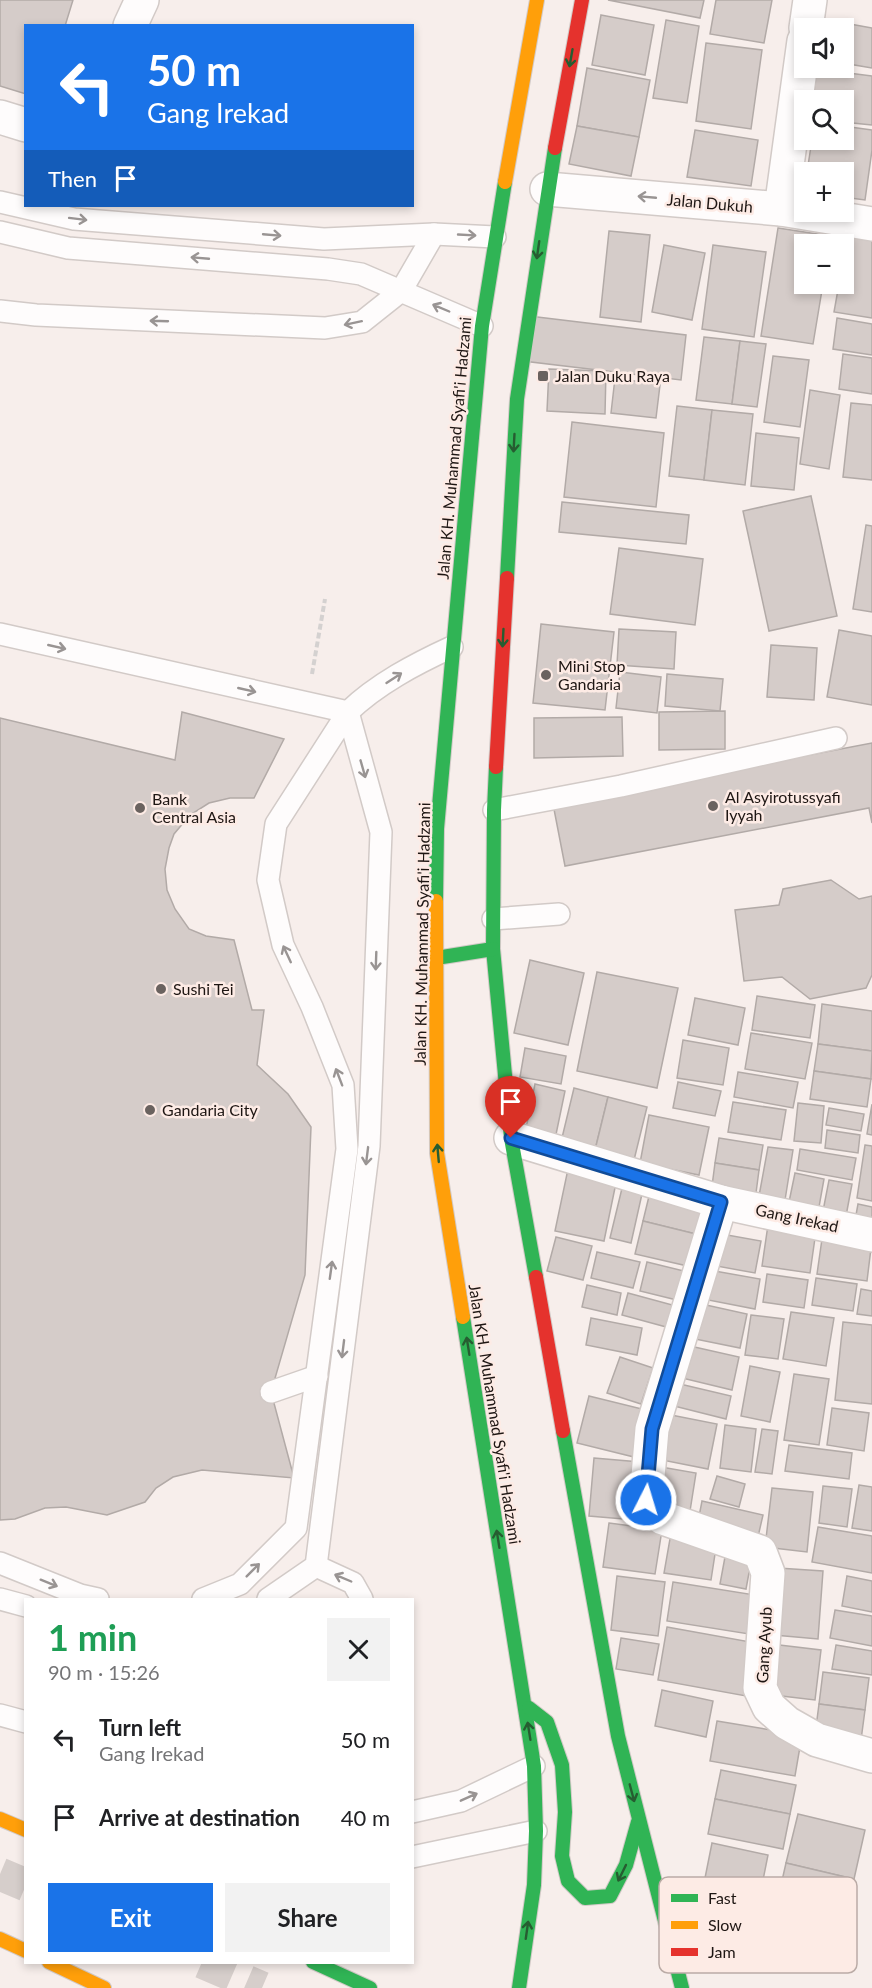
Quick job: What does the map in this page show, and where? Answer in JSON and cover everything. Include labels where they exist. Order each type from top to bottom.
[{"type":"main road","name":"Jalan KH. Muhammad Syafi'i Hadzami","points":[[519,1988],[534,1885],[536,1831],[534,1766],[437,1153],[437,830],[482,326],[495,237],[537,0]]},
{"type":"main road","points":[[582,0],[547,189],[517,399],[494,810],[493,949],[511,1138],[618,1736],[659,1897]]},
{"type":"main road","points":[[436,958],[493,949]]},
{"type":"main road","points":[[525,1705],[547,1722],[562,1765],[565,1812],[562,1856],[568,1881],[585,1898],[610,1896],[626,1865],[639,1817]]},
{"type":"main road","points":[[0,1819],[24,1829]]},
{"type":"main road","points":[[0,1939],[24,1950]]},
{"type":"main road","points":[[53,1964],[104,1988]]},
{"type":"main road","points":[[317,1964],[370,1988]]},
{"type":"main road","points":[[678,1973],[682,1988]]},
{"type":"street","points":[[131,24],[142,0]]},
{"type":"street","points":[[807,18],[810,0]]},
{"type":"street","points":[[781,209],[799,78]]},
{"type":"street","points":[[0,117],[24,124]]},
{"type":"street","name":"Jalan Dukuh","points":[[547,189],[781,209],[872,224]]},
{"type":"street","name":"Gang Irekad","points":[[511,1138],[721,1202],[872,1234]]},
{"type":"street","name":"Gang Ayub","points":[[721,1202],[652,1429],[646,1500],[652,1511],[663,1518],[760,1552],[768,1573],[760,1688],[768,1707],[787,1723],[817,1740],[872,1756]]},
{"type":"lane","points":[[0,202],[74,219],[324,239],[434,234],[495,237]]},
{"type":"lane","points":[[0,232],[68,248],[328,269],[361,274],[482,326]]},
{"type":"lane","points":[[0,311],[36,315],[325,328],[362,322],[401,291],[434,234]]},
{"type":"lane","points":[[0,633],[348,712]]},
{"type":"lane","points":[[205,1598],[240,1584],[296,1528],[347,1149],[343,1085],[312,1007],[283,945],[268,880],[276,824],[348,712],[361,700],[417,663],[452,647]]},
{"type":"lane","points":[[269,1598],[316,1566],[369,1146],[381,832],[348,712]]},
{"type":"lane","points":[[494,810],[621,786],[836,738]]},
{"type":"lane","points":[[493,919],[560,914]]},
{"type":"lane","points":[[271,1392],[317,1376]]},
{"type":"lane","points":[[0,1563],[80,1595],[94,1598]]},
{"type":"lane","points":[[316,1566],[353,1583],[361,1598]]},
{"type":"lane","points":[[0,1599],[24,1605]]},
{"type":"lane","points":[[0,1714],[24,1721]]},
{"type":"lane","points":[[414,1812],[461,1801],[534,1766]]},
{"type":"lane","points":[[414,1857],[536,1831]]},
{"type":"path","points":[[306,704],[325,599]]},
{"type":"building","points":[[0,0],[73,0],[66,24],[24,24],[24,93],[0,86]]},
{"type":"building","points":[[608,0],[704,0],[700,18]]},
{"type":"building","points":[[716,0],[772,0],[764,43],[710,34]]},
{"type":"building","points":[[601,15],[654,25],[645,75],[592,65]]},
{"type":"building","points":[[666,20],[699,26],[687,103],[653,98]]},
{"type":"building","points":[[854,25],[872,28],[872,68],[854,65]]},
{"type":"building","points":[[706,43],[762,50],[751,129],[696,121]]},
{"type":"building","points":[[587,68],[650,80],[639,137],[577,126]]},
{"type":"building","points":[[854,74],[872,76],[872,125],[854,123],[854,90],[814,90],[816,78],[854,78]]},
{"type":"building","points":[[577,126],[639,137],[631,176],[569,164]]},
{"type":"building","points":[[854,128],[872,130],[872,150],[865,200],[854,198],[854,162],[809,162],[810,150],[854,150]]},
{"type":"building","points":[[695,130],[758,140],[751,186],[687,177]]},
{"type":"building","points":[[778,228],[817,234],[794,234],[794,294],[821,294],[813,344],[761,336]]},
{"type":"building","points":[[609,231],[650,235],[641,322],[600,317]]},
{"type":"building","points":[[854,234],[872,237],[872,318],[834,312],[837,294],[854,294]]},
{"type":"building","points":[[664,245],[705,253],[692,320],[652,312]]},
{"type":"building","points":[[713,245],[766,252],[754,337],[702,329]]},
{"type":"building","points":[[529,316],[686,335],[681,380],[523,361]]},
{"type":"building","points":[[837,318],[872,324],[872,355],[833,349]]},
{"type":"building","points":[[704,337],[740,341],[732,404],[696,400]]},
{"type":"building","points":[[740,341],[766,344],[757,407],[732,404]]},
{"type":"building","points":[[843,354],[872,358],[872,394],[839,389]]},
{"type":"building","points":[[773,356],[809,360],[800,427],[764,422]]},
{"type":"building","points":[[549,369],[606,371],[605,414],[547,411]]},
{"type":"building","points":[[615,378],[660,385],[656,418],[611,413]]},
{"type":"building","points":[[810,390],[840,395],[829,469],[800,464]]},
{"type":"building","points":[[851,403],[872,405],[872,480],[843,477]]},
{"type":"building","points":[[677,406],[712,410],[704,480],[669,476]]},
{"type":"building","points":[[712,410],[753,414],[745,485],[704,480]]},
{"type":"building","points":[[572,422],[664,433],[656,507],[564,497]]},
{"type":"building","points":[[756,433],[799,438],[794,490],[751,486]]},
{"type":"building","points":[[811,496],[837,616],[769,631],[743,511]]},
{"type":"building","points":[[562,502],[689,515],[686,544],[559,532]]},
{"type":"building","points":[[866,525],[872,526],[872,612],[853,609]]},
{"type":"building","points":[[619,548],[703,559],[695,625],[610,614]]},
{"type":"building","points":[[541,624],[614,632],[605,710],[533,703]]},
{"type":"building","points":[[619,629],[676,632],[674,669],[617,665]]},
{"type":"building","points":[[839,630],[872,636],[872,705],[827,697]]},
{"type":"building","points":[[771,645],[817,648],[814,700],[767,697]]},
{"type":"building","points":[[620,672],[661,677],[657,713],[616,708]]},
{"type":"building","points":[[667,674],[723,679],[720,711],[665,706]]},
{"type":"building","points":[[725,711],[725,749],[659,750],[659,712]]},
{"type":"building","name":"Gandaria City","points":[[182,712],[284,739],[254,798],[230,798],[209,803],[190,815],[174,834],[165,869],[167,890],[175,909],[189,929],[206,936],[234,940],[252,1010],[264,1010],[257,1065],[288,1094],[311,1127],[305,1275],[271,1392],[294,1478],[202,1470],[173,1477],[156,1488],[145,1502],[107,1515],[66,1507],[45,1508],[15,1519],[0,1520],[0,718],[175,760]]},
{"type":"building","points":[[622,717],[623,756],[534,758],[534,718]]},
{"type":"building","name":"Al Asyirotussyafi Iyyah","points":[[872,743],[872,823],[869,808],[565,866],[553,804]]},
{"type":"building","points":[[831,880],[859,899],[872,896],[872,975],[866,988],[810,999],[782,977],[744,981],[735,910],[779,905],[783,889]]},
{"type":"building","points":[[530,960],[584,973],[568,1045],[514,1033]]},
{"type":"building","points":[[597,972],[678,988],[657,1088],[577,1071]]},
{"type":"building","points":[[757,996],[815,1005],[810,1038],[752,1030]]},
{"type":"building","points":[[695,998],[745,1008],[738,1045],[688,1035]]},
{"type":"building","points":[[822,1004],[872,1011],[872,1051],[818,1044]]},
{"type":"building","points":[[751,1033],[812,1043],[805,1079],[745,1069]]},
{"type":"building","points":[[683,1040],[729,1048],[723,1085],[677,1078]]},
{"type":"building","points":[[818,1044],[872,1051],[871,1079],[814,1071]]},
{"type":"building","points":[[525,1048],[566,1056],[561,1084],[520,1077]]},
{"type":"building","points":[[814,1071],[871,1079],[867,1107],[810,1099]]},
{"type":"building","points":[[738,1072],[798,1082],[793,1108],[734,1097]]},
{"type":"building","points":[[678,1082],[721,1091],[715,1116],[673,1108]]},
{"type":"building","points":[[535,1084],[565,1091],[554,1144],[524,1138]]},
{"type":"building","points":[[574,1088],[608,1097],[595,1150],[561,1142]]},
{"type":"building","points":[[608,1097],[647,1107],[634,1160],[595,1150]]},
{"type":"building","points":[[733,1102],[786,1110],[781,1140],[728,1132]]},
{"type":"building","points":[[798,1103],[824,1106],[821,1143],[794,1141]]},
{"type":"building","points":[[872,1104],[872,1135],[867,1134]]},
{"type":"building","points":[[829,1108],[864,1114],[861,1131],[826,1125]]},
{"type":"building","points":[[649,1115],[709,1127],[699,1175],[640,1163]]},
{"type":"building","points":[[827,1130],[860,1135],[858,1153],[825,1148]]},
{"type":"building","points":[[719,1138],[763,1145],[759,1170],[715,1163]]},
{"type":"building","points":[[865,1145],[872,1146],[872,1201],[857,1198]]},
{"type":"building","points":[[768,1147],[793,1150],[785,1200],[759,1196]]},
{"type":"building","points":[[800,1149],[856,1158],[852,1180],[797,1170]]},
{"type":"building","points":[[715,1163],[759,1170],[756,1193],[712,1186]]},
{"type":"building","points":[[568,1169],[617,1178],[604,1241],[555,1231]]},
{"type":"building","points":[[795,1173],[824,1179],[819,1207],[789,1202]]},
{"type":"building","points":[[624,1180],[644,1185],[631,1243],[610,1238]]},
{"type":"building","points":[[829,1180],[852,1184],[846,1216],[823,1211]]},
{"type":"building","points":[[651,1188],[708,1202],[700,1235],[643,1221]]},
{"type":"building","points":[[858,1204],[872,1207],[872,1229],[854,1226]]},
{"type":"building","points":[[643,1221],[700,1235],[692,1267],[635,1254]]},
{"type":"building","points":[[768,1225],[816,1231],[810,1273],[762,1266]]},
{"type":"building","points":[[823,1232],[872,1240],[867,1281],[817,1274]]},
{"type":"building","points":[[716,1233],[761,1241],[755,1273],[711,1265]]},
{"type":"building","points":[[556,1237],[592,1246],[583,1280],[547,1271]]},
{"type":"building","points":[[597,1252],[640,1262],[633,1288],[591,1278]]},
{"type":"building","points":[[647,1262],[688,1272],[681,1301],[640,1291]]},
{"type":"building","points":[[709,1270],[760,1279],[755,1309],[703,1299]]},
{"type":"building","points":[[767,1274],[808,1280],[804,1308],[763,1302]]},
{"type":"building","points":[[816,1278],[857,1284],[853,1311],[812,1305]]},
{"type":"building","points":[[587,1285],[621,1293],[617,1315],[582,1307]]},
{"type":"building","points":[[861,1289],[872,1291],[872,1316],[857,1314]]},
{"type":"building","points":[[628,1293],[676,1306],[670,1328],[622,1315]]},
{"type":"building","points":[[697,1303],[747,1314],[740,1348],[690,1338]]},
{"type":"building","points":[[791,1312],[834,1318],[826,1366],[783,1359]]},
{"type":"building","points":[[751,1315],[784,1319],[778,1359],[745,1355]]},
{"type":"building","points":[[591,1318],[642,1328],[637,1355],[586,1345]]},
{"type":"building","points":[[843,1322],[872,1325],[872,1404],[835,1400]]},
{"type":"building","points":[[690,1346],[739,1357],[732,1390],[682,1378]]},
{"type":"building","points":[[620,1357],[653,1368],[641,1404],[607,1393]]},
{"type":"building","points":[[750,1366],[780,1372],[770,1422],[741,1416]]},
{"type":"building","points":[[794,1374],[829,1379],[819,1445],[784,1440]]},
{"type":"building","points":[[680,1384],[731,1396],[726,1419],[674,1406]]},
{"type":"building","points":[[589,1396],[646,1410],[634,1457],[577,1443]]},
{"type":"building","points":[[832,1408],[869,1413],[864,1451],[827,1445]]},
{"type":"building","points":[[666,1414],[717,1424],[708,1469],[657,1459]]},
{"type":"building","points":[[725,1425],[756,1429],[751,1472],[720,1468]]},
{"type":"building","points":[[762,1429],[778,1431],[772,1474],[755,1472]]},
{"type":"building","points":[[789,1445],[852,1453],[849,1479],[785,1471]]},
{"type":"building","points":[[594,1458],[640,1462],[635,1520],[589,1516]]},
{"type":"building","points":[[661,1467],[696,1473],[690,1511],[655,1506]]},
{"type":"building","points":[[717,1476],[745,1484],[739,1507],[710,1499]]},
{"type":"building","points":[[859,1485],[872,1487],[872,1531],[852,1528]]},
{"type":"building","points":[[823,1486],[852,1489],[847,1527],[819,1523]]},
{"type":"building","points":[[772,1488],[813,1492],[807,1552],[765,1547]]},
{"type":"building","points":[[702,1501],[763,1515],[757,1541],[697,1527]]},
{"type":"building","points":[[609,1523],[662,1530],[655,1574],[603,1567]]},
{"type":"building","points":[[818,1527],[872,1536],[872,1573],[812,1562]]},
{"type":"building","points":[[671,1533],[717,1541],[711,1580],[664,1573]]},
{"type":"building","points":[[725,1557],[751,1562],[746,1589],[720,1584]]},
{"type":"building","points":[[778,1568],[823,1571],[818,1639],[774,1635]]},
{"type":"building","points":[[617,1576],[665,1582],[658,1636],[611,1630]]},
{"type":"building","points":[[847,1576],[872,1581],[872,1612],[842,1606]]},
{"type":"building","points":[[673,1582],[755,1595],[749,1634],[667,1621]]},
{"type":"building","points":[[835,1610],[872,1616],[872,1646],[830,1638]]},
{"type":"building","points":[[667,1627],[756,1643],[746,1696],[658,1680]]},
{"type":"building","points":[[621,1638],[659,1644],[653,1675],[616,1669]]},
{"type":"building","points":[[771,1644],[821,1650],[815,1700],[765,1694]]},
{"type":"building","points":[[836,1645],[872,1651],[872,1675],[832,1669]]},
{"type":"building","points":[[823,1672],[869,1678],[865,1710],[819,1704]]},
{"type":"building","points":[[662,1690],[713,1701],[706,1737],[655,1726]]},
{"type":"building","points":[[819,1704],[865,1710],[861,1740],[815,1735]]},
{"type":"building","points":[[717,1721],[802,1735],[795,1776],[710,1761]]},
{"type":"building","points":[[721,1770],[796,1785],[790,1814],[715,1799]]},
{"type":"building","points":[[715,1799],[790,1814],[783,1849],[708,1834]]},
{"type":"building","points":[[798,1814],[865,1830],[854,1877],[786,1863]]},
{"type":"building","points":[[712,1843],[768,1855],[764,1877],[705,1877]]},
{"type":"building","points":[[786,1863],[846,1877],[783,1877]]},
{"type":"tunnel","points":[[0,1874],[24,1884]]},
{"type":"tunnel","points":[[207,1964],[262,1988]]},
{"type":"traffic: fast","points":[[507,578],[517,399],[555,148]]},
{"type":"traffic: fast","points":[[436,901],[437,829],[482,326],[505,182]]},
{"type":"traffic: fast","points":[[496,767],[493,949],[511,1138],[536,1277]]},
{"type":"traffic: fast","points":[[436,958],[493,949]]},
{"type":"traffic: fast","points":[[463,1317],[534,1766],[536,1831],[534,1885],[519,1988]]},
{"type":"traffic: fast","points":[[563,1431],[618,1736],[659,1897]]},
{"type":"traffic: fast","points":[[529,1708],[547,1722],[562,1765],[565,1812],[562,1856],[568,1881],[585,1898],[610,1896],[626,1865],[638,1822]]},
{"type":"traffic: fast","points":[[317,1964],[370,1988]]},
{"type":"traffic: fast","points":[[678,1973],[682,1988]]},
{"type":"traffic: slow","points":[[505,182],[537,0]]},
{"type":"traffic: slow","points":[[436,901],[437,1153],[463,1317]]},
{"type":"traffic: slow","points":[[0,1819],[24,1829]]},
{"type":"traffic: slow","points":[[0,1939],[24,1950]]},
{"type":"traffic: slow","points":[[53,1964],[104,1988]]},
{"type":"traffic: jam","points":[[555,148],[582,0]]},
{"type":"traffic: jam","points":[[496,767],[507,578]]},
{"type":"traffic: jam","points":[[536,1277],[563,1431]]},
{"type":"place","name":"Jalan Duku Raya","points":[[543,376]]},
{"type":"place","name":"Mini Stop Gandaria","points":[[546,675]]},
{"type":"place","name":"Al Asyirotussyafi Iyyah","points":[[713,806]]},
{"type":"place","name":"Bank Central Asia","points":[[140,808]]},
{"type":"place","name":"Sushi Tei","points":[[161,989]]},
{"type":"place","name":"Gandaria City","points":[[150,1110]]},
{"type":"route","points":[[511,1138],[721,1202],[652,1429],[646,1500]]}]
